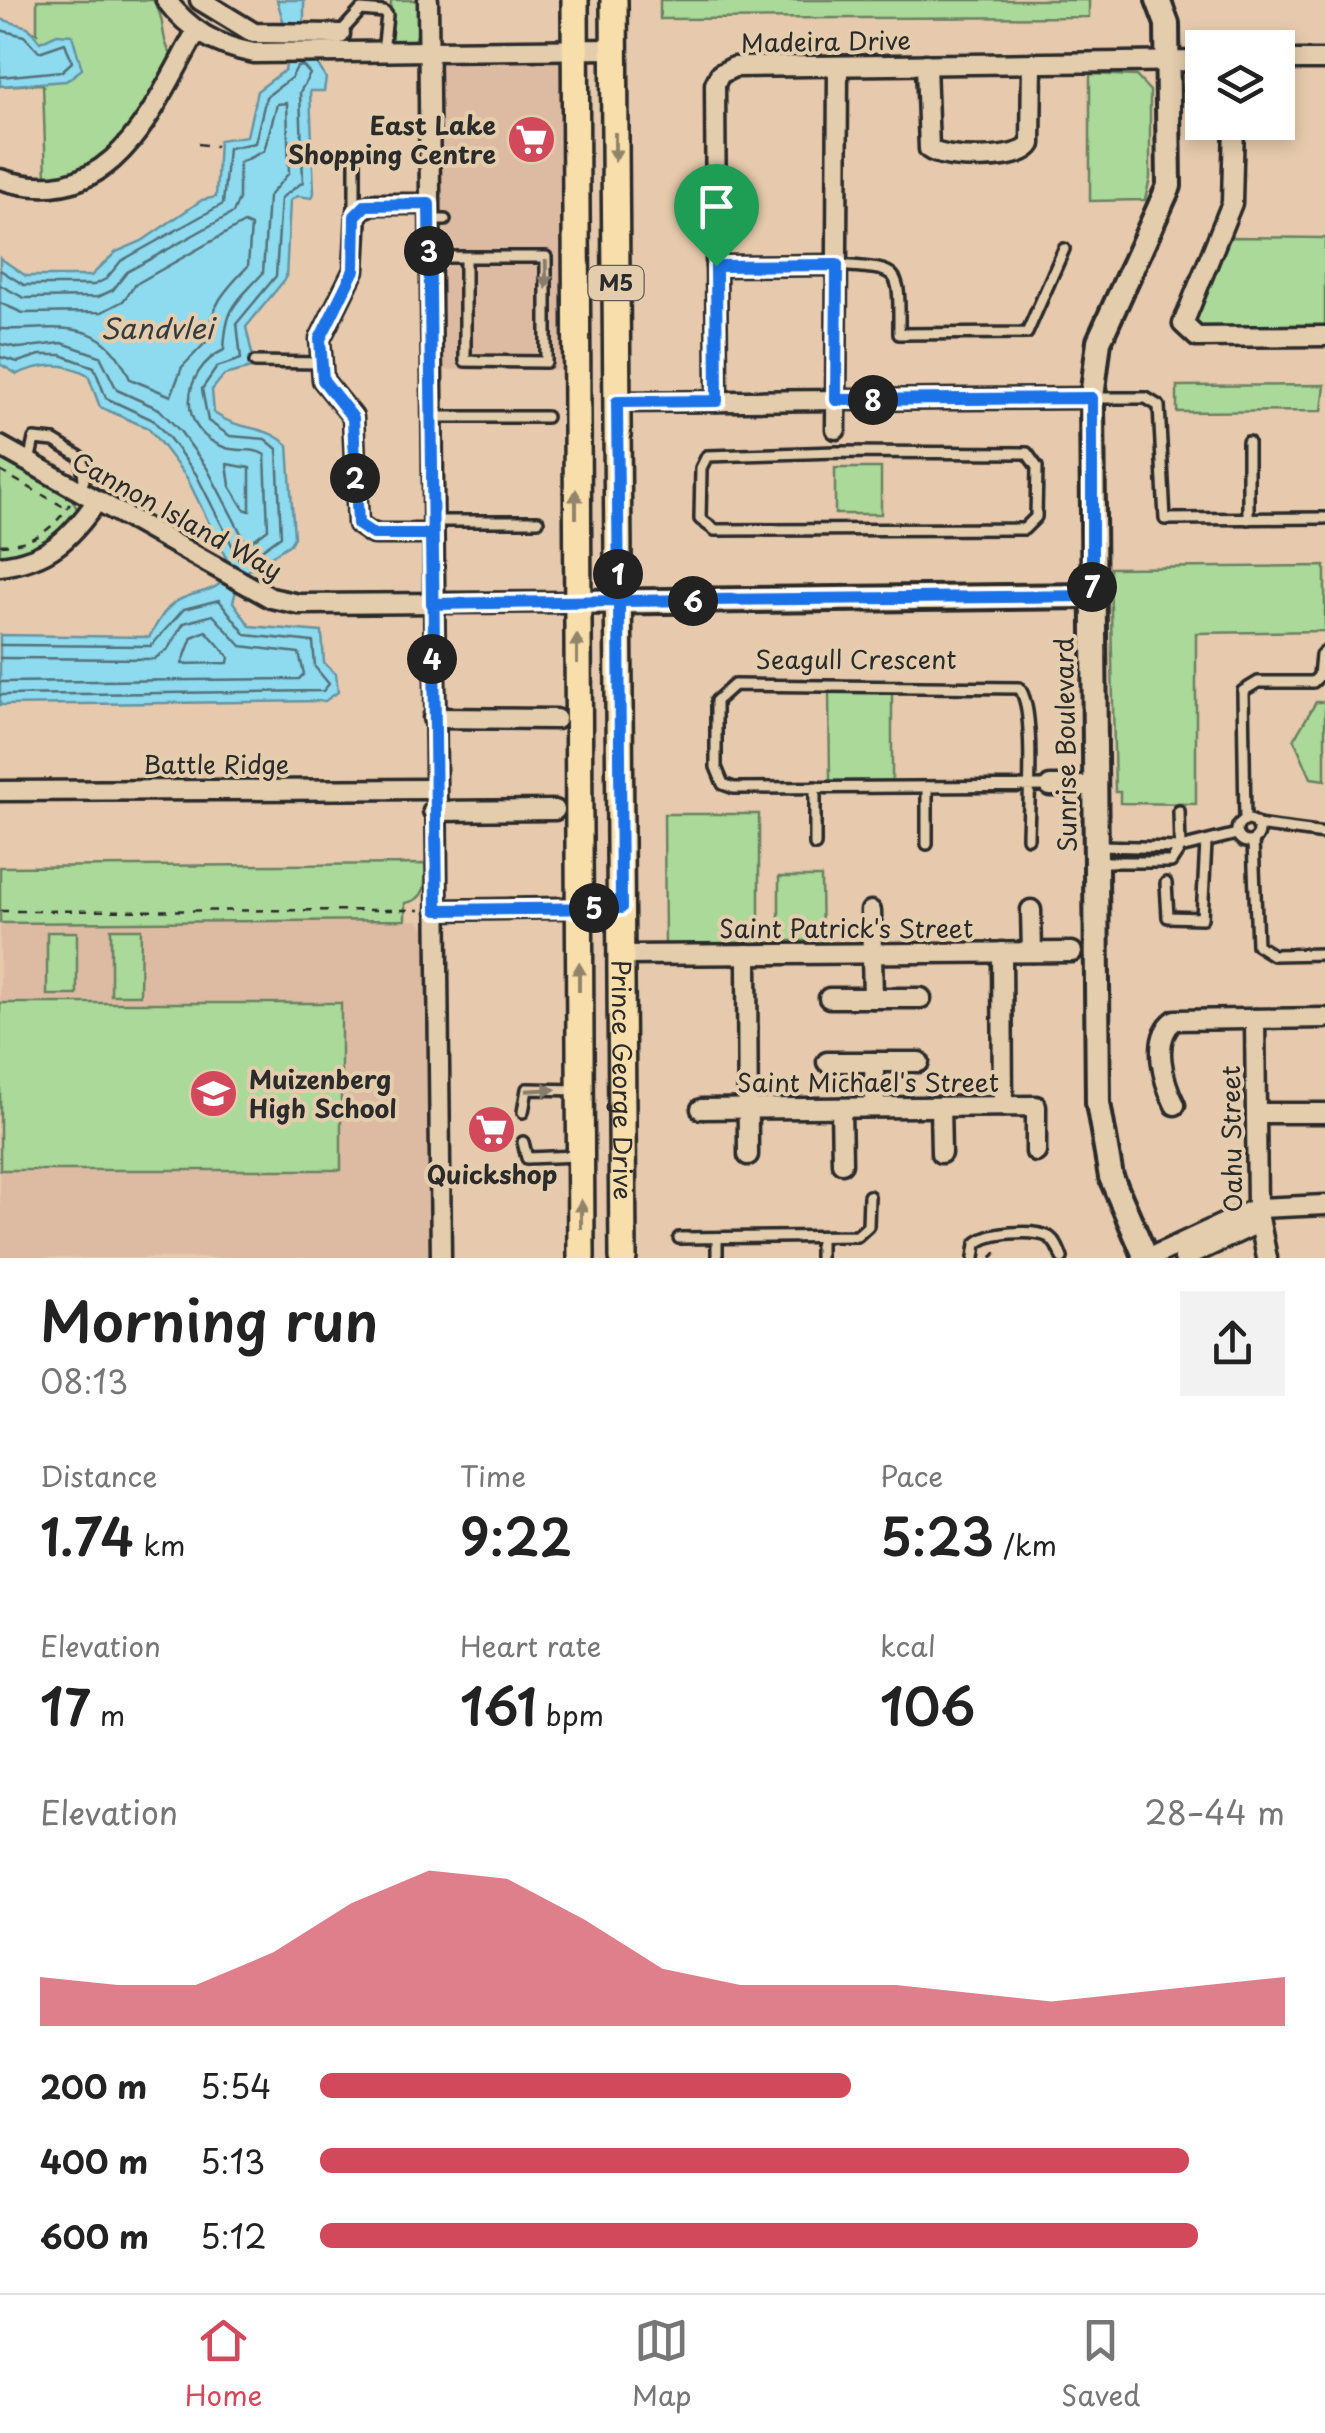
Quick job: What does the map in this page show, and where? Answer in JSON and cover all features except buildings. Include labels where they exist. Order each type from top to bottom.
[{"type":"main road","name":"Prince George Drive","points":[[575,0],[581,1258]]},
{"type":"main road","name":"Prince George Drive","points":[[614,0],[623,1258]]},
{"type":"street","points":[[200,0],[240,29],[340,34]]},
{"type":"street","points":[[428,0],[434,215],[429,258],[432,718],[441,1258]]},
{"type":"street","name":"Sunrise Boulevard","points":[[1147,1258],[1111,1178],[1098,1103],[1092,398],[1101,334],[1168,186],[1166,17],[1158,0]]},
{"type":"street","points":[[176,4],[196,32],[232,49],[278,54],[615,50]]},
{"type":"street","points":[[0,179],[46,188],[82,180],[108,166],[135,137],[196,32]]},
{"type":"street","points":[[1295,60],[1325,60]]},
{"type":"street","name":"Madeira Drive","points":[[717,401],[717,78],[734,67],[1185,61]]},
{"type":"street","points":[[926,64],[929,149],[942,156],[1014,156],[1031,144],[1032,63]]},
{"type":"street","points":[[836,429],[838,66]]},
{"type":"street","points":[[1234,140],[1232,203],[1183,324],[1197,337],[1325,336]]},
{"type":"street","points":[[431,528],[373,534],[360,529],[356,516],[353,418],[326,385],[320,363],[322,330],[354,270],[355,216],[366,205],[434,215]]},
{"type":"street","points":[[716,266],[837,265]]},
{"type":"street","points":[[617,402],[1092,398]]},
{"type":"street","name":"Cannon Island Way","points":[[0,446],[272,598],[299,604],[577,602]]},
{"type":"street","points":[[0,566],[37,560],[60,547],[97,501]]},
{"type":"street","points":[[577,602],[1092,596]]},
{"type":"street","points":[[432,718],[556,719]]},
{"type":"street","name":"Seagull Crescent","points":[[1050,786],[1094,786]]},
{"type":"street","name":"Battle Ridge","points":[[0,791],[433,788]]},
{"type":"street","points":[[433,812],[555,810]]},
{"type":"street","points":[[437,910],[621,908]]},
{"type":"street","points":[[1031,910],[1032,952]]},
{"type":"street","points":[[871,911],[872,998]]},
{"type":"street","points":[[1002,952],[1004,1106]]},
{"type":"street","name":"Saint Patrick's Street","points":[[621,955],[1072,952]]},
{"type":"street","points":[[746,954],[748,1155]]},
{"type":"street","points":[[829,998],[920,998]]},
{"type":"street","points":[[1175,1105],[1163,1082],[1162,1036],[1168,1025],[1183,1018],[1325,1018]]},
{"type":"street","name":"Oahu Street","points":[[1255,1019],[1257,1215],[1267,1258]]},
{"type":"street","points":[[827,1062],[919,1062]]},
{"type":"street","points":[[874,1062],[875,1108]]},
{"type":"street","name":"Saint Michael's Street","points":[[701,1109],[1036,1106],[1036,1152]]},
{"type":"street","points":[[940,1107],[941,1153]]},
{"type":"street","points":[[842,1108],[842,1163]]},
{"type":"street","points":[[1256,1114],[1325,1113]]},
{"type":"street","points":[[1147,1258],[1257,1215],[1325,1204]]},
{"type":"street","points":[[1184,1258],[1257,1215]]},
{"type":"lane","points":[[332,54],[340,34],[361,10],[387,15],[382,53]]},
{"type":"lane","points":[[355,156],[355,216]]},
{"type":"lane","points":[[837,265],[880,267],[892,273],[899,286],[899,334],[1026,334],[1064,249]]},
{"type":"lane","points":[[429,258],[465,257],[546,257],[546,362],[466,362],[465,257]]},
{"type":"lane","points":[[255,362],[320,363]]},
{"type":"lane","points":[[1092,398],[1146,398],[1160,406],[1165,519],[1325,518]]},
{"type":"lane","points":[[430,418],[546,418]]},
{"type":"lane","points":[[836,429],[836,452]]},
{"type":"lane","points":[[29,462],[34,439],[54,441],[82,458],[84,480],[79,490]]},
{"type":"lane","points":[[1248,442],[1248,519]]},
{"type":"lane","points":[[836,452],[1028,454],[1037,467],[1036,518],[1024,528],[735,530],[710,529],[700,518],[700,468],[707,456],[836,452]]},
{"type":"lane","points":[[431,528],[538,521]]},
{"type":"lane","points":[[1180,848],[1237,834],[1245,821],[1243,691],[1258,682],[1313,682],[1319,676],[1320,655],[1325,652]]},
{"type":"lane","name":"Seagull Crescent","points":[[1028,838],[1028,786],[1027,702],[1025,694],[1011,685],[734,686],[720,694],[716,767],[723,784],[815,788],[1028,786],[1050,786]]},
{"type":"lane","points":[[927,787],[927,844]]},
{"type":"lane","points":[[815,788],[816,844]]},
{"type":"lane","points":[[1095,854],[1170,862],[1180,848],[1179,811]]},
{"type":"lane","points":[[1245,821],[1325,834]]},
{"type":"lane","points":[[1257,825],[1253,840],[1256,945],[1273,955],[1325,954]]},
{"type":"lane","points":[[1237,834],[1243,841],[1253,840]]},
{"type":"lane","points":[[1166,882],[1168,916],[1202,918],[1206,910],[1206,842]]},
{"type":"lane","points":[[524,1112],[524,1090],[580,1090]]},
{"type":"lane","points":[[524,1142],[527,1158],[580,1156]]},
{"type":"lane","points":[[679,1238],[864,1232],[869,1219],[869,1196]]},
{"type":"lane","points":[[974,1258],[976,1244],[990,1235],[1041,1235],[1053,1240],[1062,1258]]},
{"type":"lane","points":[[820,1236],[820,1258]]},
{"type":"lane","points":[[717,1238],[717,1258]]},
{"type":"path","points":[[198,144],[216,146]]},
{"type":"path","points":[[0,471],[84,518]]},
{"type":"path","points":[[0,546],[38,537],[79,490]]},
{"type":"path","points":[[0,911],[437,910]]},
{"type":"path","points":[[991,1258],[996,1253],[1000,1258]]},
{"type":"shaded area","points":[[575,50],[576,370],[430,370],[428,52]]},
{"type":"shaded area","name":"Muizenberg High School","points":[[417,920],[428,931],[430,1258],[0,1258],[0,923]]},
{"type":"green space","points":[[37,0],[153,0],[172,56],[150,100],[125,136],[92,162],[46,179],[43,84],[0,86],[0,19],[37,33]]},
{"type":"green space","points":[[391,0],[420,0],[419,33],[413,41],[390,44]]},
{"type":"green space","points":[[660,0],[1089,0],[1089,17],[660,19]]},
{"type":"green space","points":[[1090,74],[1136,76],[1150,91],[1150,178],[1145,200],[1090,201]]},
{"type":"green space","points":[[1224,237],[1325,238],[1325,331],[1204,332],[1193,325],[1191,309]]},
{"type":"green space","points":[[1325,385],[1322,411],[1177,412],[1177,386]]},
{"type":"green space","points":[[0,456],[71,497],[77,509],[73,521],[58,538],[0,558]]},
{"type":"green space","points":[[835,468],[881,468],[881,514],[835,514]]},
{"type":"green space","points":[[1325,566],[1325,631],[1196,633],[1196,804],[1120,803],[1120,792],[1115,792],[1110,568]]},
{"type":"green space","points":[[892,689],[892,781],[830,781],[829,691]]},
{"type":"green space","points":[[1316,702],[1325,702],[1325,780],[1311,778],[1294,739]]},
{"type":"green space","points":[[664,814],[759,814],[759,948],[665,949]]},
{"type":"green space","points":[[425,864],[424,889],[418,898],[405,903],[405,920],[0,923],[0,867]]},
{"type":"green space","points":[[779,877],[821,877],[822,947],[812,947],[811,941],[779,941]]},
{"type":"green space","points":[[111,929],[141,929],[140,995],[111,995]]},
{"type":"green space","points":[[47,932],[77,932],[77,995],[47,995]]},
{"type":"green space","points":[[0,1003],[341,1003],[341,1170],[0,1170]]},
{"type":"water","name":"Sandvlei","points":[[277,0],[304,0],[304,41],[326,78],[324,91],[310,91],[314,193],[312,198],[297,196],[290,201],[286,278],[246,327],[255,367],[224,375],[212,390],[214,413],[269,433],[288,445],[294,537],[290,544],[240,576],[233,602],[250,626],[322,632],[324,663],[336,674],[338,692],[325,701],[0,705],[0,635],[149,637],[174,603],[216,587],[228,562],[187,478],[148,428],[100,407],[88,375],[53,366],[17,374],[0,364],[0,258],[26,276],[91,276],[116,252],[142,241],[202,200],[216,197],[219,140],[247,136],[257,91],[285,70],[290,44]]},
{"type":"water","points":[[0,19],[28,27],[40,42],[57,34],[72,35],[82,69],[66,81],[0,86]]},
{"type":"place","name":"East Lake Shopping Centre","points":[[531,140]]},
{"type":"place","name":"Muizenberg High School","points":[[214,1094]]},
{"type":"place","name":"Quickshop","points":[[492,1129]]},
{"type":"route","points":[[716,266],[717,401],[617,402],[619,601],[432,604],[431,534],[373,534],[360,529],[355,509],[353,418],[323,380],[320,339],[324,324],[354,270],[355,216],[366,205],[429,204],[432,604],[434,864],[434,897],[437,910],[621,908],[619,601],[1092,596],[1092,398],[836,400],[837,265],[716,266]]}]
